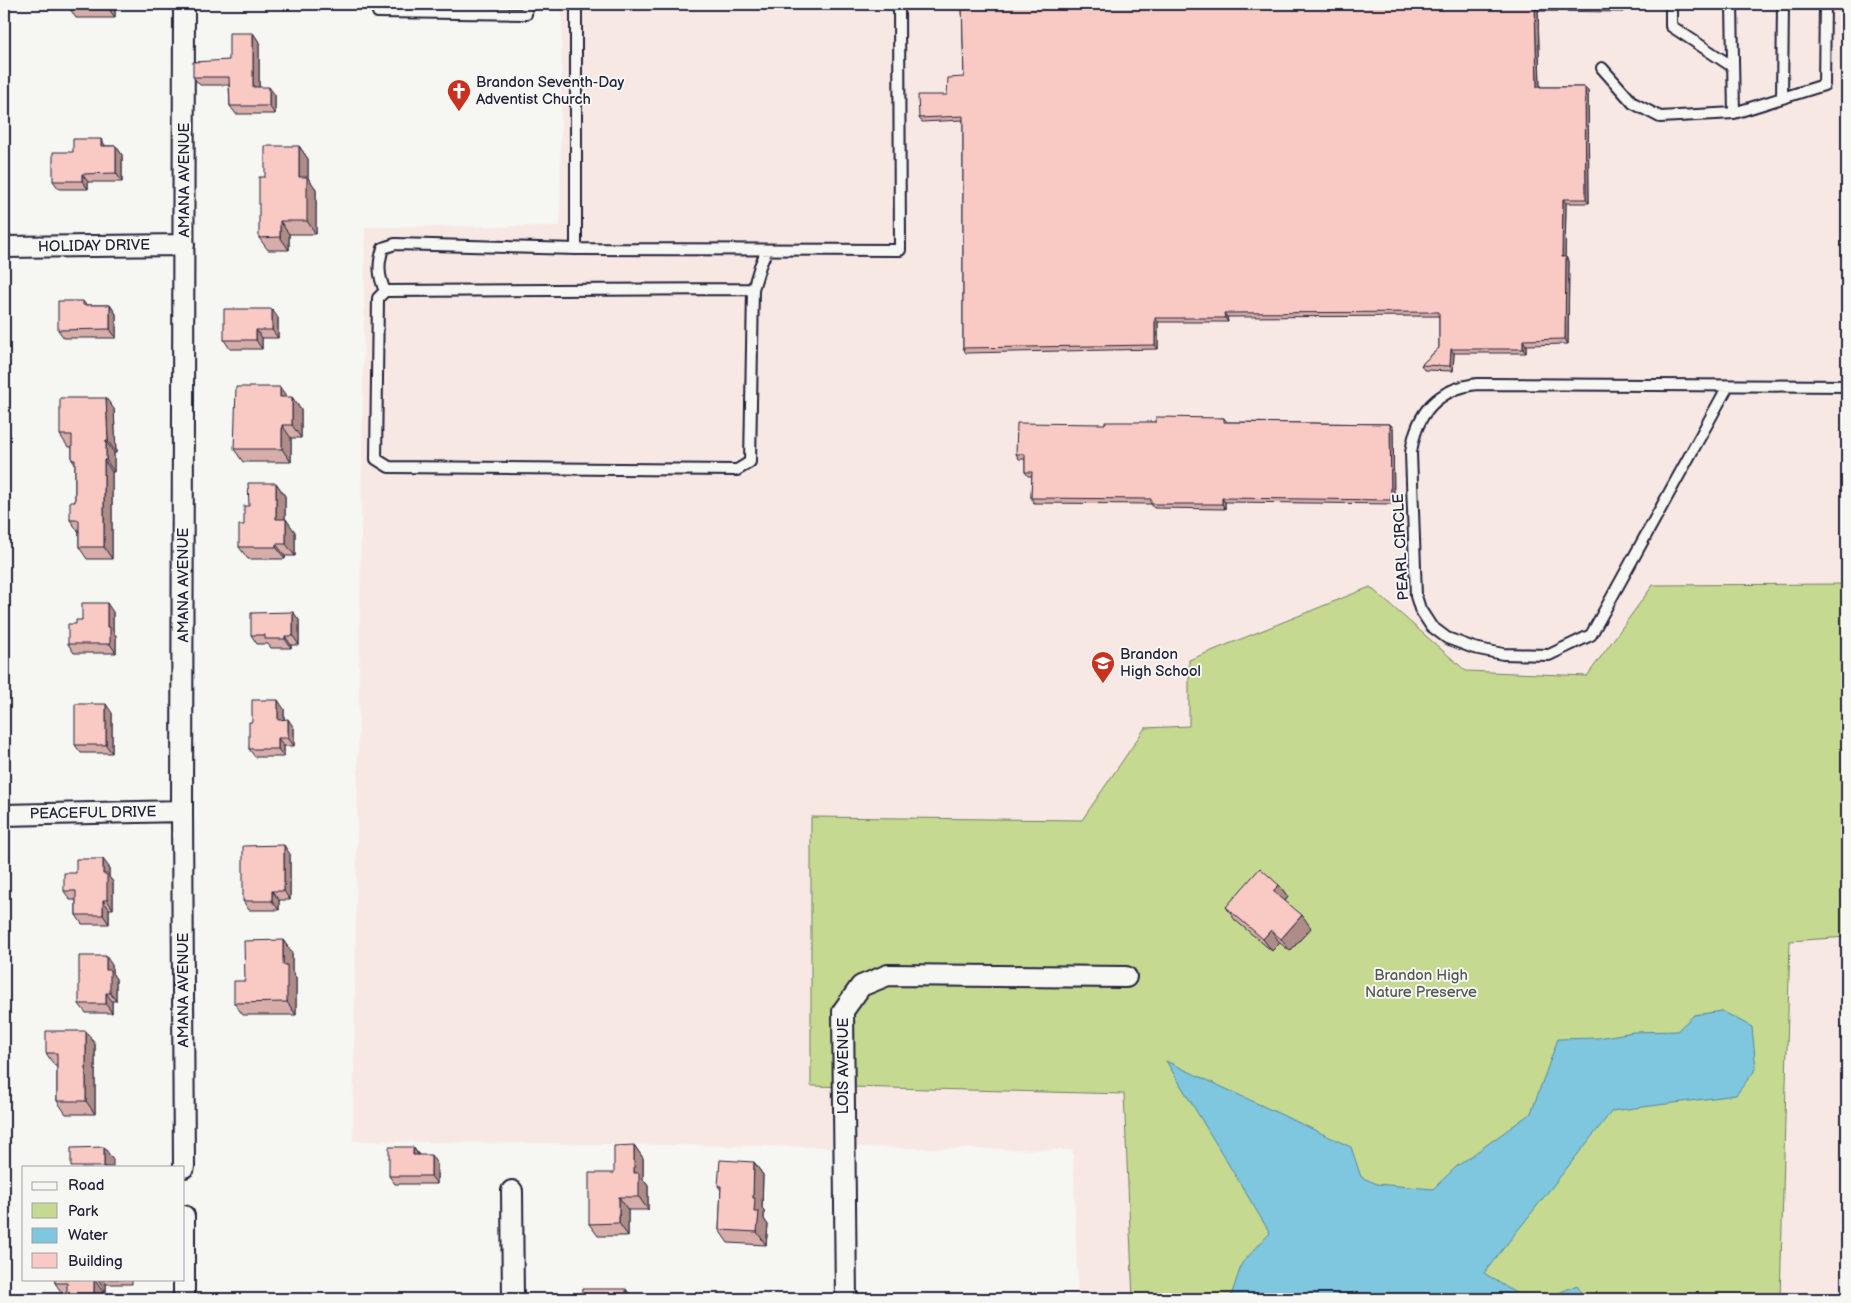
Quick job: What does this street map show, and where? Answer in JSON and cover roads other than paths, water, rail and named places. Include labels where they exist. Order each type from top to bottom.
[{"type":"street","name":"AMANA AVENUE","points":[[184,4],[182,811],[184,1166]]},
{"type":"street","name":"HOLIDAY DRIVE","points":[[4,247],[184,245]]},
{"type":"street","name":"PEACEFUL DRIVE","points":[[4,815],[182,811]]},
{"type":"street","name":"LOIS AVENUE","points":[[846,1299],[843,1011],[861,986],[888,975],[1126,977]]},
{"type":"street","points":[[512,1190],[513,1299]]},
{"type":"street","points":[[184,1280],[184,1299]]},
{"type":"lane","points":[[376,4],[378,12],[516,14],[526,14],[526,4]]},
{"type":"lane","points":[[576,4],[576,249]]},
{"type":"lane","points":[[385,291],[379,277],[379,262],[383,248],[394,244],[576,249],[900,250],[899,4]]},
{"type":"lane","points":[[1671,4],[1671,26],[1733,67]]},
{"type":"lane","points":[[1732,4],[1734,113]]},
{"type":"lane","points":[[1782,98],[1783,4]]},
{"type":"lane","points":[[1602,68],[1633,103],[1660,117],[1734,113],[1824,85],[1825,4]]},
{"type":"lane","points":[[754,289],[385,291],[378,298],[376,459],[389,467],[738,470],[750,462],[754,289],[760,266],[767,250]]},
{"type":"lane","name":"PEARL CIRCLE","points":[[1728,386],[1591,635],[1549,655],[1503,654],[1474,648],[1447,638],[1431,626],[1420,609],[1416,596],[1411,453],[1420,420],[1426,410],[1436,400],[1463,386],[1477,384],[1847,386]]},
{"type":"water","points":[[1722,1011],[1752,1027],[1756,1069],[1736,1095],[1612,1111],[1484,1273],[1525,1299],[1230,1299],[1242,1263],[1270,1233],[1166,1061],[1351,1147],[1361,1177],[1377,1184],[1433,1189],[1456,1167],[1531,1113],[1558,1039],[1598,1038],[1633,1032],[1677,1031],[1694,1015]]},
{"type":"water","points":[[1577,1285],[1584,1299],[1545,1299]]},
{"type":"place","name":"Brandon Seventh-Day Adventist Church","points":[[459,112]]},
{"type":"place","name":"Brandon High School","points":[[1103,684]]},
{"type":"park label","name":"Brandon High Nature Preserve","points":[[1421,984]]}]
